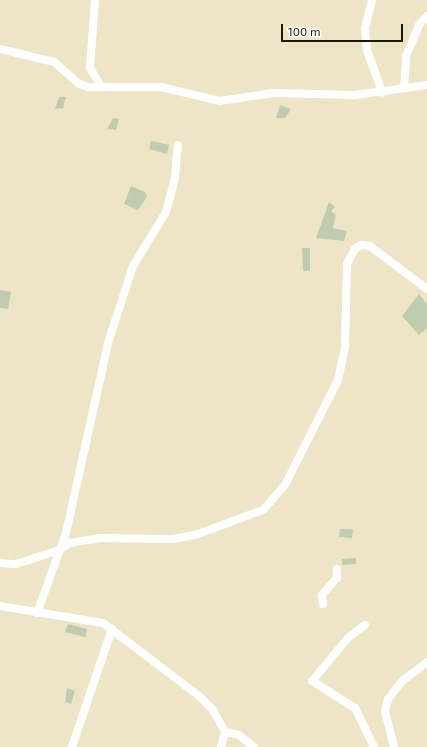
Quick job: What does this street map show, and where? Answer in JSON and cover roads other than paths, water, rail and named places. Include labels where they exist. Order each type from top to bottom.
[{"type":"street","points":[[95,0],[90,68],[101,86]]},
{"type":"street","points":[[372,0],[365,28],[367,50],[382,92]]},
{"type":"street","points":[[404,88],[406,56],[419,25],[427,16]]},
{"type":"street","points":[[0,49],[54,62],[82,85],[161,87],[220,101],[273,93],[355,95],[427,85]]},
{"type":"street","points":[[37,613],[60,550],[108,343],[133,266],[166,212],[179,158],[178,145]]},
{"type":"street","points":[[0,563],[16,564],[60,550],[69,543],[99,538],[173,539],[198,534],[263,510],[285,485],[338,380],[345,346],[347,264],[355,249],[361,245],[370,246],[427,289]]},
{"type":"street","points":[[324,604],[322,595],[337,578],[337,569]]},
{"type":"street","points":[[0,606],[37,613],[83,617],[112,629],[199,696],[213,710],[225,732],[221,747]]},
{"type":"street","points":[[365,625],[348,638],[312,681],[355,708],[374,747]]},
{"type":"street","points":[[72,747],[112,629]]},
{"type":"street","points":[[394,747],[385,711],[388,699],[402,681],[427,662]]},
{"type":"street","points":[[225,732],[239,735],[254,747]]}]
